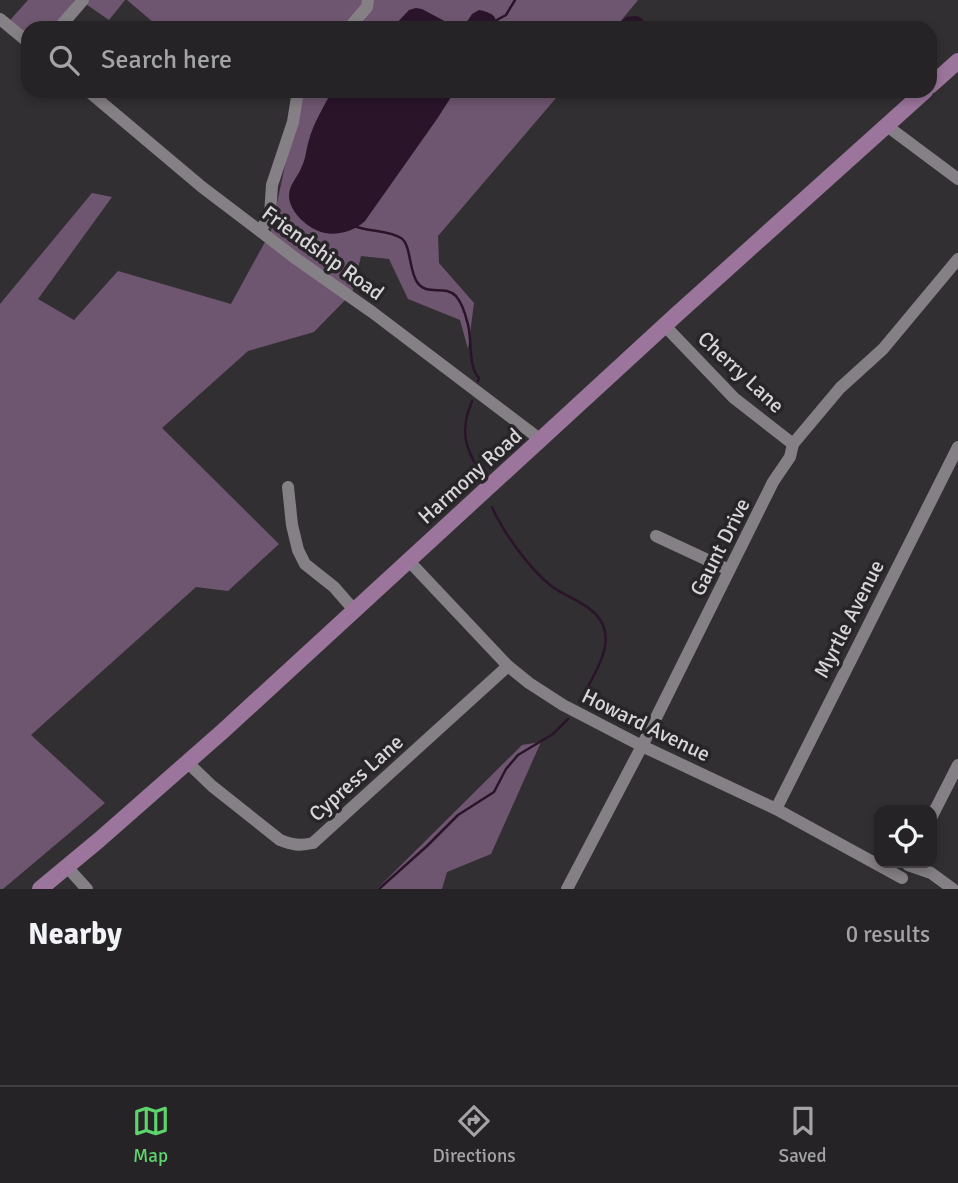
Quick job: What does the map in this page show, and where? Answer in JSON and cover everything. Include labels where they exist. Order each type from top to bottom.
[{"type":"main road","points":[[937,80],[958,61]]},
{"type":"main road","name":"Harmony Road","points":[[40,889],[187,762],[917,98]]},
{"type":"street","points":[[65,21],[83,0]]},
{"type":"street","points":[[355,21],[368,7],[368,0]]},
{"type":"street","points":[[0,19],[21,36]]},
{"type":"street","name":"Friendship Road","points":[[96,98],[194,180],[295,258],[381,319],[541,440]]},
{"type":"street","points":[[260,231],[270,215],[272,185],[293,122],[297,98]]},
{"type":"street","points":[[887,126],[958,179]]},
{"type":"street","name":"Gaunt Drive","points":[[567,889],[642,746],[773,482],[790,457],[793,444],[841,388],[883,349],[958,259]]},
{"type":"street","name":"Cherry Lane","points":[[665,326],[734,398],[793,444]]},
{"type":"street","name":"Myrtle Avenue","points":[[776,809],[958,447]]},
{"type":"street","points":[[288,487],[292,525],[305,564],[334,587],[354,610]]},
{"type":"street","points":[[656,536],[729,570]]},
{"type":"street","name":"Howard Avenue","points":[[408,560],[508,666],[529,683],[563,705],[642,746],[776,809],[899,883]]},
{"type":"street","name":"Cypress Lane","points":[[187,762],[229,800],[280,840],[302,846],[313,843],[508,666]]},
{"type":"street","points":[[937,807],[957,770]]},
{"type":"street","points":[[67,867],[87,889]]},
{"type":"street","points":[[918,868],[931,873],[953,889]]},
{"type":"shaded area","points":[[28,0],[75,0],[58,21],[21,21],[21,41],[4,27]]},
{"type":"shaded area","points":[[80,0],[125,0],[109,20]]},
{"type":"shaded area","points":[[127,0],[638,0],[621,21],[152,21]]},
{"type":"shaded area","points":[[422,9],[444,21],[399,21],[409,10]]},
{"type":"shaded area","points":[[479,10],[493,15],[496,20],[467,21]]},
{"type":"shaded area","points":[[626,17],[640,17],[644,21],[622,21]]},
{"type":"shaded area","points":[[300,98],[556,98],[438,236],[439,263],[474,303],[468,349],[460,320],[408,299],[389,259],[361,256],[352,293],[314,332],[248,351],[162,428],[279,544],[228,591],[196,587],[31,735],[105,803],[0,889],[0,304],[92,193],[112,197],[38,299],[74,320],[118,271],[231,304],[271,231]]},
{"type":"shaded area","points":[[328,98],[450,98],[365,221],[346,232],[335,234],[319,231],[301,219],[292,208],[289,196],[319,115]]},
{"type":"shaded area","points":[[541,742],[491,854],[447,872],[442,889],[377,889],[522,745]]},
{"type":"waterway","points":[[495,21],[506,15],[515,0]]},
{"type":"waterway","points":[[354,226],[401,238],[407,246],[417,282],[426,289],[446,291],[456,296],[467,321],[473,366],[478,381]]},
{"type":"waterway","points":[[472,401],[466,421],[466,438],[471,455],[481,473]]},
{"type":"waterway","points":[[492,507],[510,538],[534,569],[550,585],[586,606],[601,620],[605,632],[603,656],[579,702]]},
{"type":"waterway","points":[[379,889],[458,815],[494,792],[506,769],[518,755],[553,734],[568,719]]}]
